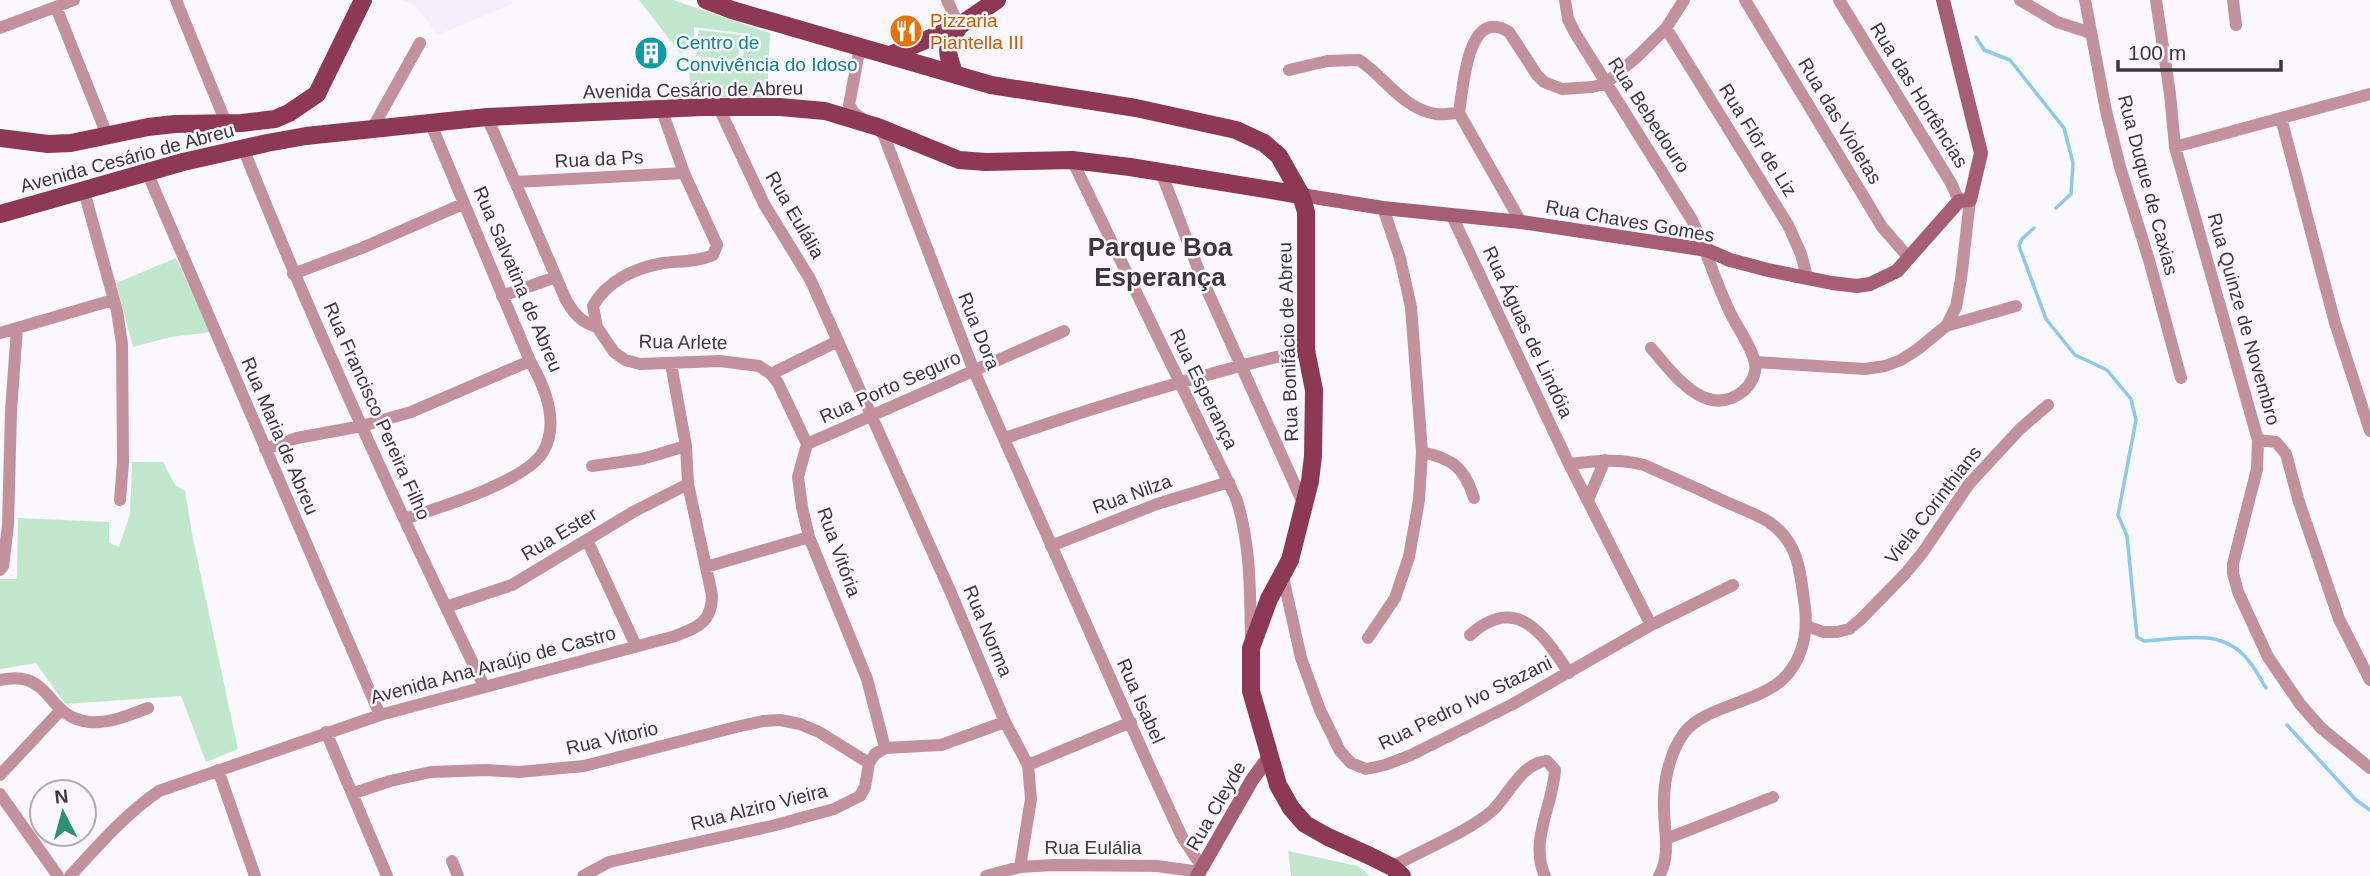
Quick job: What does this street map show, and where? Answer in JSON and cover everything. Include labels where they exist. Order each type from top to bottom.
[{"type":"main road","points":[[307,136],[301,130],[301,120],[317,94],[363,0]]},
{"type":"main road","name":"Rua Bonifácio de Abreu","points":[[706,0],[991,85],[1136,108],[1236,130],[1264,144],[1279,156],[1301,195],[1306,212],[1306,350],[1314,390],[1315,428],[1310,481],[1290,560],[1269,599],[1251,648],[1251,691],[1278,785],[1291,808],[1305,824],[1397,872]]},
{"type":"main road","points":[[890,55],[958,26],[997,0]]},
{"type":"main road","points":[[954,73],[948,60],[947,47],[958,26]]},
{"type":"main road","points":[[0,138],[48,144],[71,143],[175,124],[275,119],[296,109],[317,94]]},
{"type":"main road","name":"Avenida Cesário de Abreu","points":[[0,214],[147,172],[243,148],[307,136],[487,117],[661,108],[780,107],[825,111],[873,125],[959,160],[1072,160],[1301,195]]},
{"type":"street","points":[[0,28],[74,0]]},
{"type":"street","points":[[176,0],[226,123]]},
{"type":"street","points":[[947,0],[958,26]]},
{"type":"street","name":"Rua Bebedouro","points":[[1565,0],[1575,33],[1692,220],[1707,250],[1728,309],[1755,362]]},
{"type":"street","points":[[1521,222],[1459,113],[1470,50],[1477,35],[1485,28],[1502,27],[1509,32],[1537,75],[1553,87],[1577,89],[1605,84],[1638,57],[1666,28],[1684,0]]},
{"type":"street","name":"Rua das Violetas","points":[[1745,0],[1882,228],[1909,258]]},
{"type":"street","name":"Rua das Hortências","points":[[1839,0],[1930,151],[1964,201]]},
{"type":"street","points":[[1942,0],[1981,153],[1980,165],[1964,201],[1958,299],[1945,326]]},
{"type":"street","points":[[2020,0],[2057,22],[2091,33]]},
{"type":"street","name":"Rua Duque de Caxias","points":[[2085,0],[2120,167],[2181,378]]},
{"type":"street","name":"Rua Quinze de Novembro","points":[[2156,0],[2175,147],[2258,440],[2257,469],[2233,564],[2238,592],[2268,657],[2300,704],[2321,728],[2370,768]]},
{"type":"street","points":[[2233,0],[2236,25]]},
{"type":"street","points":[[56,7],[107,135]]},
{"type":"street","name":"Rua Flôr de Liz","points":[[1666,28],[1788,225],[1801,254],[1807,277]]},
{"type":"street","points":[[372,130],[420,43]]},
{"type":"street","points":[[860,47],[849,105],[854,113],[873,125]]},
{"type":"street","points":[[1289,71],[1327,61],[1359,60],[1403,99],[1418,108],[1436,114],[1459,113]]},
{"type":"street","points":[[2175,147],[2370,94]]},
{"type":"street","points":[[825,111],[849,105]]},
{"type":"street","points":[[597,327],[593,306],[608,286],[621,277],[661,264],[703,259],[713,255],[717,245],[684,173],[661,108]]},
{"type":"street","name":"Rua Eulália","points":[[719,108],[764,204],[810,279],[872,417]]},
{"type":"street","name":"Rua Arlete","points":[[487,117],[574,314],[585,324],[597,327],[614,352],[625,360],[640,364],[720,361],[759,366],[771,374]]},
{"type":"street","points":[[2281,118],[2336,323],[2370,431]]},
{"type":"street","name":"Rua Salvatina de Abreu","points":[[404,519],[474,495],[504,481],[542,454],[549,438],[548,404],[544,388],[502,296],[430,122]]},
{"type":"street","name":"Rua Dora","points":[[873,125],[884,136],[974,371],[1051,546]]},
{"type":"street","name":"Rua Francisco Pereira Filho","points":[[243,148],[293,274],[404,519],[484,686]]},
{"type":"street","name":"Rua Esperança","points":[[1072,160],[1178,383],[1229,482],[1243,520],[1251,648]]},
{"type":"street","name":"Rua Maria de Abreu","points":[[147,172],[380,715]]},
{"type":"street","points":[[1161,172],[1198,269],[1304,505]]},
{"type":"street","name":"Rua da Ps","points":[[515,182],[684,173]]},
{"type":"street","points":[[84,191],[122,344],[123,462],[120,499]]},
{"type":"street","name":"Rua Chaves Gomes","points":[[1301,195],[1383,208],[1521,222],[1707,250],[1746,265],[1857,286],[1889,276],[1964,201]]},
{"type":"street","points":[[293,274],[362,248],[463,204]]},
{"type":"street","points":[[1368,638],[1395,598],[1406,569],[1419,500],[1422,452],[1411,307],[1403,269],[1383,208]]},
{"type":"street","name":"Rua Águas de Lindóia","points":[[1452,216],[1569,464],[1651,625]]},
{"type":"street","points":[[502,296],[556,277]]},
{"type":"street","points":[[0,333],[113,300]]},
{"type":"street","points":[[1651,348],[1691,390],[1709,400],[1729,399],[1746,389],[1755,373],[1755,362],[1865,369],[1885,366],[1901,360],[1945,326],[2015,306]]},
{"type":"street","points":[[0,570],[3,566],[9,525],[11,411],[17,328]]},
{"type":"street","name":"Rua Porto Seguro","points":[[807,444],[1064,331]]},
{"type":"street","points":[[807,444],[789,403],[771,374],[838,341]]},
{"type":"street","points":[[1005,438],[1178,383],[1306,350]]},
{"type":"street","points":[[265,449],[308,436],[362,426],[432,404],[530,361]]},
{"type":"street","name":"Avenida Ana Araújo de Castro","points":[[70,876],[139,805],[159,791],[380,715],[688,631],[709,617],[712,595],[688,484],[686,446],[671,364]]},
{"type":"street","name":"Viela Corinthians","points":[[1807,626],[1823,632],[1849,629],[1860,620],[1905,574],[1969,484],[2021,429],[2048,405]]},
{"type":"street","name":"Rua Norma","points":[[872,417],[1005,722],[1028,765],[1031,799],[1020,867]]},
{"type":"street","points":[[2258,440],[2276,442],[2286,454],[2298,502],[2339,619],[2370,680]]},
{"type":"street","name":"Rua Vitória","points":[[807,444],[799,477],[809,537],[867,679],[885,748]]},
{"type":"street","points":[[592,467],[642,459],[686,446]]},
{"type":"street","points":[[1422,452],[1454,463],[1463,471],[1474,498]]},
{"type":"street","points":[[1588,500],[1605,460]]},
{"type":"street","points":[[1569,464],[1626,460],[1644,465],[1771,523],[1794,552],[1807,626],[1798,657],[1781,681],[1686,730],[1674,753],[1665,781],[1663,806],[1666,855],[1661,875]]},
{"type":"street","name":"Rua Nilza","points":[[1051,546],[1157,504],[1229,482]]},
{"type":"street","name":"Rua Ester","points":[[446,607],[512,585],[633,512],[688,484]]},
{"type":"street","points":[[705,567],[809,537]]},
{"type":"street","points":[[587,540],[636,646]]},
{"type":"street","name":"Rua Isabel","points":[[1051,546],[1200,872]]},
{"type":"street","name":"Rua Pedro Ivo Stazani","points":[[1283,577],[1301,658],[1320,710],[1340,751],[1351,763],[1366,769],[1410,755],[1569,673],[1651,625],[1733,585]]},
{"type":"street","points":[[1470,635],[1488,622],[1501,618],[1527,622],[1549,643],[1569,673]]},
{"type":"street","points":[[0,680],[29,680],[42,690],[60,711],[91,722],[148,708]]},
{"type":"street","points":[[0,775],[60,711]]},
{"type":"street","name":"Rua Vitorio","points":[[354,793],[390,781],[431,772],[519,772],[584,765],[763,721],[780,720],[819,732],[869,763]]},
{"type":"street","points":[[869,763],[875,754],[885,748],[941,745],[1005,722]]},
{"type":"street","points":[[1028,765],[1131,722]]},
{"type":"street","points":[[326,732],[387,876]]},
{"type":"street","name":"Rua Cleyde","points":[[1200,872],[1252,780],[1269,757]]},
{"type":"street","points":[[1397,872],[1493,810],[1532,766],[1547,761],[1555,770],[1552,798],[1539,845],[1539,859],[1545,876]]},
{"type":"street","name":"Rua Alziro Vieira","points":[[583,876],[609,862],[772,826],[834,809],[860,796],[865,787],[869,763]]},
{"type":"street","points":[[218,770],[255,876]]},
{"type":"street","points":[[0,794],[58,876]]},
{"type":"street","points":[[1666,839],[1773,797]]},
{"type":"street","points":[[452,861],[458,876]]},
{"type":"street","name":"Rua Eulália","points":[[986,876],[1020,867],[1054,865],[1157,866],[1200,872]]},
{"type":"shaded area","points":[[403,0],[511,0],[513,4],[437,35],[414,5]]},
{"type":"green space","points":[[639,0],[673,0],[770,33],[767,98],[663,97],[691,87],[689,73],[735,70],[742,64],[747,34],[694,27],[694,49],[680,53]]},
{"type":"green space","points":[[699,30],[741,35],[738,60],[696,56]]},
{"type":"green space","points":[[176,258],[211,332],[171,337],[133,347],[116,283]]},
{"type":"green space","points":[[132,462],[163,462],[175,485],[185,491],[238,749],[206,762],[181,696],[65,704],[36,663],[0,669],[0,579],[17,579],[18,518],[109,522],[109,543],[119,547],[130,514]]},
{"type":"green space","points":[[1288,851],[1358,866],[1370,876],[1291,876]]},
{"type":"waterway","points":[[1976,37],[1984,50],[2010,60],[2064,128],[2073,163],[2071,194],[2056,208]]},
{"type":"waterway","points":[[2034,228],[2022,239],[2019,246],[2046,319],[2075,355],[2107,370],[2131,399],[2136,420],[2118,515],[2127,536],[2137,637],[2144,641],[2200,637],[2226,643],[2248,660],[2266,688]]},
{"type":"waterway","points":[[2287,725],[2356,800],[2370,810]]},
{"type":"place","name":"Pizzaria Piantella III","points":[[906,31]]},
{"type":"place","name":"Centro de Convivência do Idoso","points":[[651,53]]},
{"type":"district","name":"Parque Boa Esperança","points":[[1160,262]]}]
